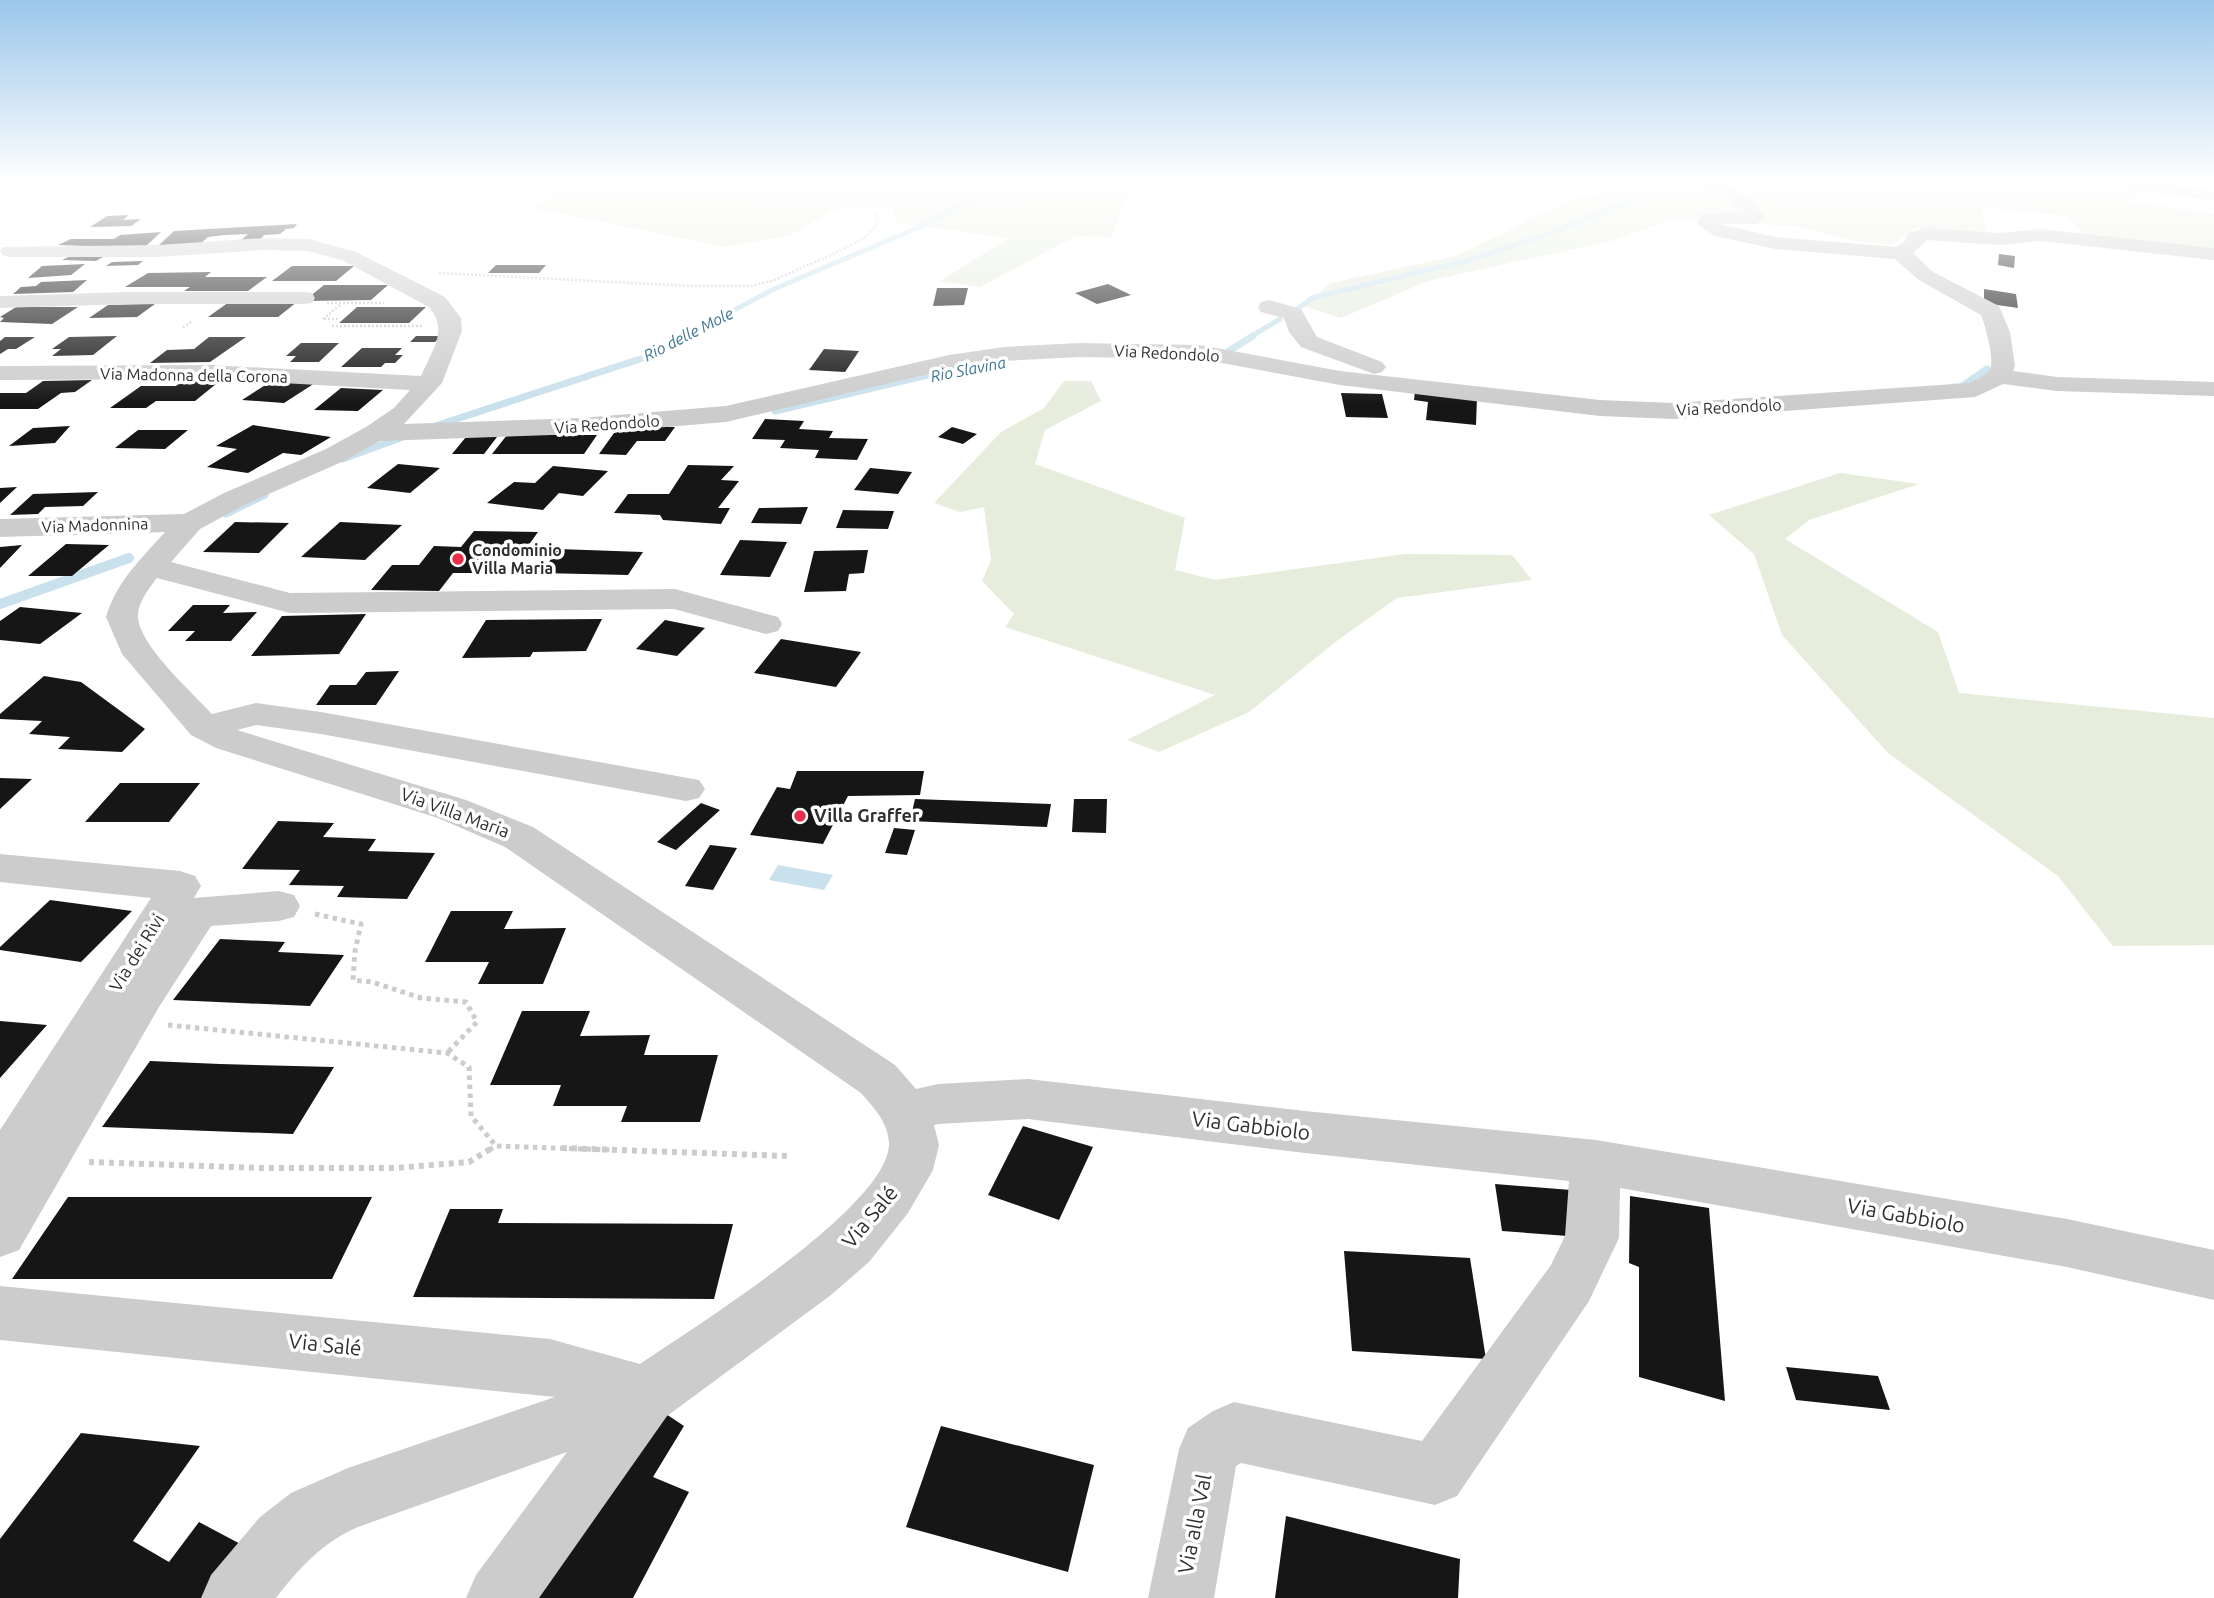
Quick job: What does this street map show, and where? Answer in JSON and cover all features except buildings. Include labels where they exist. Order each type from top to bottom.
[{"type":"street","points":[[4,257],[41,256]]},
{"type":"street","points":[[347,256],[437,302],[445,309],[451,326]]},
{"type":"street","points":[[1904,256],[1926,276],[1991,312],[1998,332],[2003,366],[1999,376],[2057,384],[2214,390]]},
{"type":"street","points":[[0,303],[128,298],[304,298]]},
{"type":"street","points":[[1269,307],[1293,314],[1300,332],[1309,342],[1382,370],[1399,386]]},
{"type":"street","name":"Via Villa Maria","points":[[451,326],[430,383],[403,413],[375,433],[335,455],[223,504],[190,523],[149,568],[127,599],[122,617],[134,647],[204,727],[229,740],[452,809],[519,837],[878,1079],[906,1112]]},
{"type":"street","name":"Via Redondolo","points":[[375,433],[581,426],[726,414],[949,362],[1031,352],[1200,352],[1326,376],[1399,386],[1588,407],[1674,411],[1975,390],[1999,376]]},
{"type":"street","name":"Via Madonna della Corona","points":[[0,373],[210,372],[382,383],[430,383]]},
{"type":"street","name":"Via Madonnina","points":[[0,528],[190,523]]},
{"type":"street","points":[[149,568],[166,570],[236,591],[290,603],[675,599],[766,624]]},
{"type":"street","points":[[204,727],[256,714],[321,723],[686,789]]},
{"type":"street","name":"Via dei Rivi","points":[[0,868],[118,882],[180,886],[0,1174]]},
{"type":"street","points":[[0,1233],[126,1023],[198,912],[279,906]]},
{"type":"street","name":"Via Gabbiolo","points":[[906,1112],[938,1104],[1028,1099],[1305,1132],[1596,1162],[2067,1243],[2214,1275]]},
{"type":"street","name":"Via Salé","points":[[234,1598],[282,1539],[313,1515],[348,1499],[646,1395],[812,1277],[850,1245],[890,1197],[907,1170],[914,1145],[906,1112]]},
{"type":"street","name":"Via alla Val","points":[[1181,1598],[1209,1449],[1234,1432],[1435,1474],[1570,1283],[1592,1238],[1596,1162]]},
{"type":"street","name":"Via Salé","points":[[0,1313],[550,1367],[646,1395]]},
{"type":"street","name":"Via Salé","points":[[499,1598],[646,1395]]},
{"type":"path","points":[[375,271],[691,286],[751,286],[772,281],[826,256]]},
{"type":"path","points":[[304,298],[298,302],[383,303]]},
{"type":"path","points":[[343,303],[323,319],[339,319],[332,326],[451,326]]},
{"type":"path","points":[[279,906],[361,924],[355,951],[353,980],[372,982],[421,998],[466,1002],[477,1022],[447,1053]]},
{"type":"path","points":[[126,1023],[447,1053],[469,1067],[471,1116],[496,1146]]},
{"type":"path","points":[[43,1160],[261,1168],[395,1168],[468,1162],[496,1146],[787,1156]]},
{"type":"green space","points":[[981,256],[1039,256],[980,287],[940,281]]},
{"type":"green space","points":[[1456,256],[1544,256],[1428,281],[1341,318],[1304,306],[1331,283]]},
{"type":"green space","points":[[1064,381],[1091,381],[1101,401],[1045,430],[1035,464],[1185,518],[1175,570],[1215,580],[1405,554],[1512,555],[1532,580],[1397,598],[1338,640],[1249,712],[1159,752],[1127,740],[1215,695],[1005,627],[1014,614],[982,581],[991,560],[984,507],[960,512],[934,503],[1001,432],[1044,408]]},
{"type":"green space","points":[[1840,473],[1919,484],[1809,520],[1785,539],[1938,632],[1959,693],[2214,718],[2214,945],[2113,946],[2058,876],[1888,753],[1782,635],[1754,554],[1709,515]]},
{"type":"water","points":[[778,865],[833,875],[824,890],[769,880]]},
{"type":"waterway","name":"Rio delle Mole","points":[[683,337],[774,289],[853,256]]},
{"type":"waterway","name":"Rio Slavina","points":[[1296,310],[1312,298],[1483,256]]},
{"type":"waterway","name":"Rio Slavina","points":[[1250,337],[1280,319]]},
{"type":"waterway","name":"Rio delle Mole","points":[[432,427],[646,357],[686,336]]},
{"type":"waterway","name":"Rio Slavina","points":[[1227,352],[1253,336]]},
{"type":"waterway","name":"Rio Slavina","points":[[775,411],[966,366]]},
{"type":"waterway","points":[[1953,387],[1961,387],[1987,369]]},
{"type":"waterway","name":"Rio delle Mole","points":[[343,459],[403,437]]},
{"type":"waterway","name":"Rio delle Mole","points":[[226,514],[265,495]]},
{"type":"waterway","name":"Rio delle Mole","points":[[0,604],[129,558]]},
{"type":"place","name":"Condominio Villa Maria","points":[[458,559]]},
{"type":"place","name":"Villa Graffer","points":[[800,816]]}]
